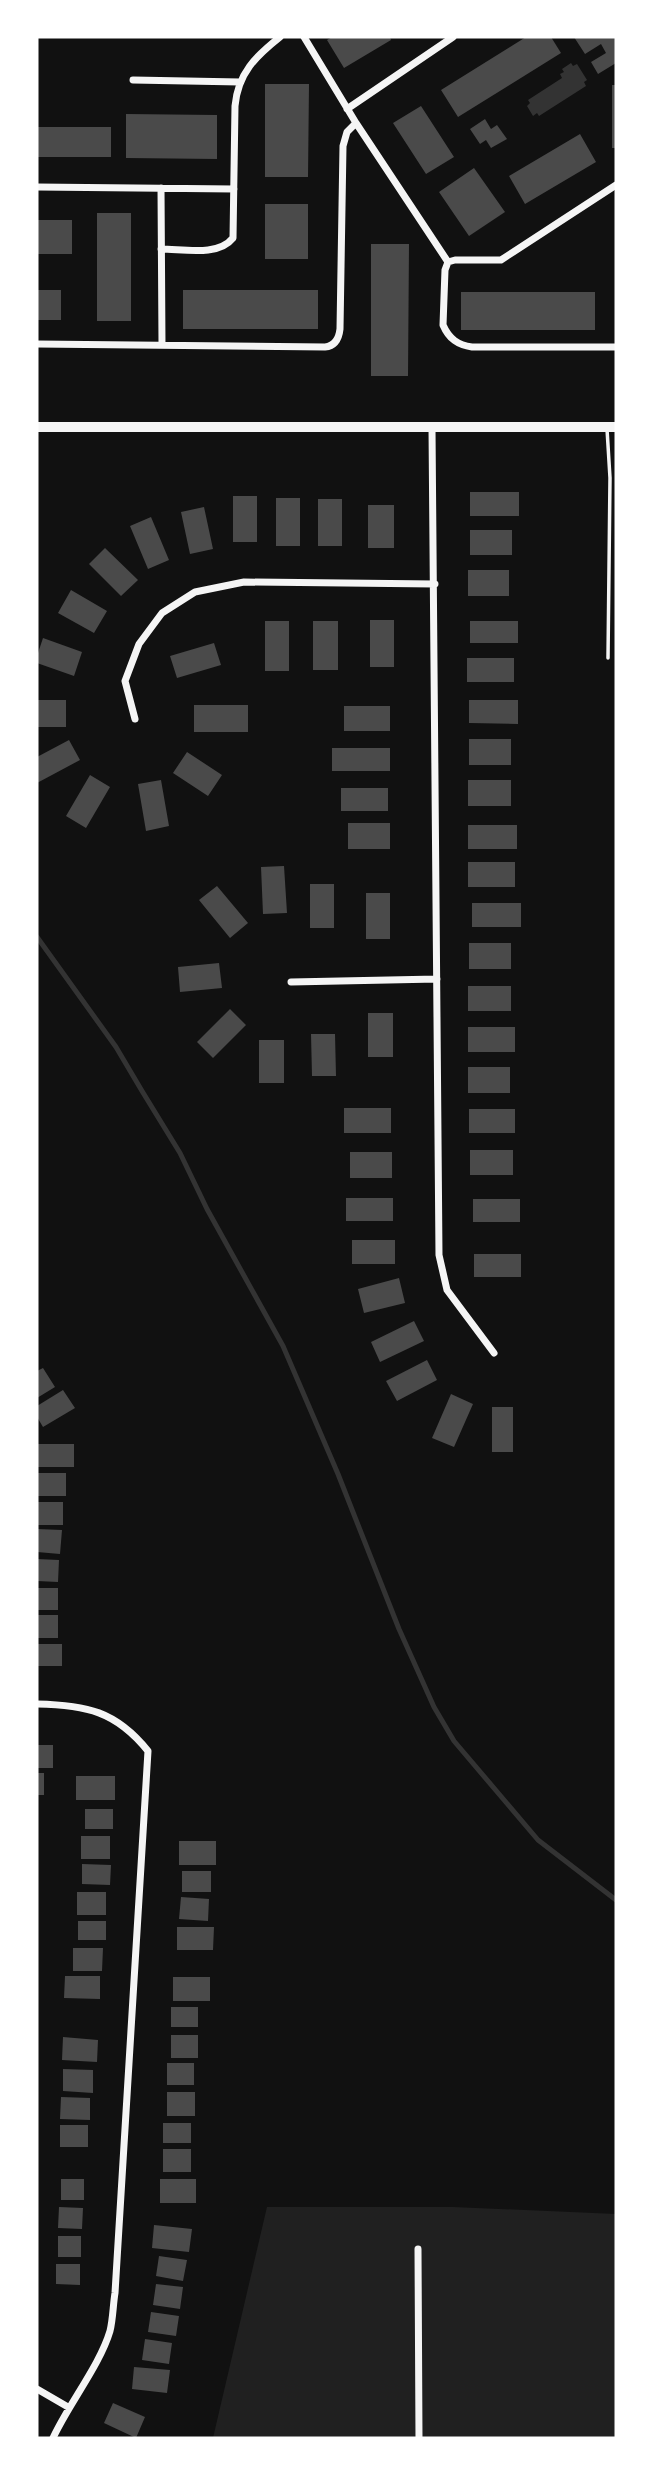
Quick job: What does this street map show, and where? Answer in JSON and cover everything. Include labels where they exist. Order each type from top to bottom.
[{"type":"street","points":[[161,249],[216,249],[231,241],[234,235],[235,106],[240,82],[252,61],[280,37]]},
{"type":"street","points":[[304,37],[356,123],[448,262]]},
{"type":"street","points":[[348,108],[453,37]]},
{"type":"street","points":[[133,80],[240,82]]},
{"type":"street","points":[[37,344],[325,347],[334,343],[341,328],[343,142],[347,131],[356,123]]},
{"type":"street","points":[[448,262],[501,260],[616,185]]},
{"type":"street","points":[[37,187],[234,189]]},
{"type":"street","points":[[161,188],[162,344]]},
{"type":"street","points":[[448,262],[445,270],[443,325],[458,344],[472,347],[616,347]]},
{"type":"street","points":[[37,426],[611,427]]},
{"type":"street","points":[[432,428],[439,1255],[447,1290],[494,1353]]},
{"type":"street","points":[[135,719],[125,681],[139,643],[162,613],[195,592],[244,582],[435,584]]},
{"type":"street","points":[[291,982],[437,979]]},
{"type":"street","points":[[37,1704],[56,1704],[105,1713],[136,1736],[148,1751],[115,2293],[110,2332],[52,2438]]},
{"type":"street","points":[[418,2249],[419,2438]]},
{"type":"street","points":[[37,2389],[68,2407]]},
{"type":"lane","points":[[608,658],[611,427]]},
{"type":"shaded area","points":[[571,63],[573,66],[577,64],[587,80],[584,82],[586,86],[539,116],[537,113],[533,116],[527,106],[530,103],[528,100],[562,78],[562,69]]},
{"type":"shaded area","points":[[267,2207],[453,2207],[616,2214],[616,2438],[213,2438]]},
{"type":"building","points":[[332,37],[390,37],[391,40],[344,68],[327,40]]},
{"type":"building","points":[[526,37],[551,37],[561,53],[458,117],[441,90]]},
{"type":"building","points":[[574,37],[616,37],[616,63],[598,74],[591,62],[606,53],[601,44],[585,54]]},
{"type":"building","points":[[265,84],[309,84],[308,177],[265,177]]},
{"type":"building","points":[[612,85],[616,85],[616,148],[612,148]]},
{"type":"building","points":[[421,106],[454,157],[426,174],[393,123]]},
{"type":"building","points":[[126,114],[217,115],[217,159],[126,158]]},
{"type":"building","points":[[485,119],[491,129],[497,125],[507,139],[491,148],[486,140],[480,144],[470,129]]},
{"type":"building","points":[[37,127],[111,127],[111,157],[37,157]]},
{"type":"building","points":[[580,134],[596,162],[525,204],[509,176]]},
{"type":"building","points":[[474,168],[505,212],[469,236],[439,192]]},
{"type":"building","points":[[265,204],[308,204],[308,259],[265,259]]},
{"type":"building","points":[[97,213],[131,213],[131,321],[97,321]]},
{"type":"building","points":[[37,220],[72,220],[72,254],[37,254]]},
{"type":"building","points":[[371,244],[409,244],[408,376],[371,376]]},
{"type":"building","points":[[37,290],[61,290],[61,320],[37,320]]},
{"type":"building","points":[[183,290],[318,290],[318,329],[183,329]]},
{"type":"building","points":[[461,292],[595,292],[595,330],[461,330]]},
{"type":"building","points":[[470,492],[519,492],[519,516],[470,516]]},
{"type":"building","points":[[233,496],[257,496],[257,542],[233,542]]},
{"type":"building","points":[[276,498],[300,498],[300,546],[276,546]]},
{"type":"building","points":[[318,499],[342,499],[342,546],[318,546]]},
{"type":"building","points":[[368,505],[394,505],[394,548],[368,548]]},
{"type":"building","points":[[204,507],[213,549],[190,554],[181,512]]},
{"type":"building","points":[[151,517],[169,560],[148,569],[130,526]]},
{"type":"building","points":[[470,530],[512,530],[512,555],[470,555]]},
{"type":"building","points":[[105,548],[138,580],[121,596],[89,564]]},
{"type":"building","points":[[468,570],[509,570],[509,596],[468,596]]},
{"type":"building","points":[[71,590],[107,611],[94,633],[58,613]]},
{"type":"building","points":[[370,620],[394,620],[394,667],[370,667]]},
{"type":"building","points":[[265,621],[289,621],[289,671],[265,671]]},
{"type":"building","points":[[313,621],[338,621],[338,670],[313,670]]},
{"type":"building","points":[[470,621],[518,621],[518,643],[470,643]]},
{"type":"building","points":[[43,638],[82,652],[74,676],[37,663]]},
{"type":"building","points":[[214,643],[221,665],[177,678],[170,656]]},
{"type":"building","points":[[467,658],[514,658],[514,682],[467,682]]},
{"type":"building","points":[[37,700],[66,700],[66,727],[37,727]]},
{"type":"building","points":[[469,700],[518,700],[518,724],[469,723]]},
{"type":"building","points":[[194,705],[248,705],[248,732],[194,732]]},
{"type":"building","points":[[344,706],[390,706],[390,731],[344,731]]},
{"type":"building","points":[[469,739],[511,739],[511,765],[469,765]]},
{"type":"building","points":[[69,740],[80,760],[37,783],[37,757]]},
{"type":"building","points":[[332,748],[390,748],[390,771],[332,771]]},
{"type":"building","points":[[187,752],[222,775],[208,796],[173,773]]},
{"type":"building","points":[[90,775],[110,787],[86,828],[66,816]]},
{"type":"building","points":[[161,780],[169,826],[146,831],[138,784]]},
{"type":"building","points":[[468,780],[511,780],[511,806],[468,806]]},
{"type":"building","points":[[341,788],[388,788],[388,811],[341,811]]},
{"type":"building","points":[[348,823],[390,823],[390,849],[348,849]]},
{"type":"building","points":[[468,825],[517,825],[517,849],[468,849]]},
{"type":"building","points":[[468,862],[515,862],[515,887],[468,887]]},
{"type":"building","points":[[284,866],[287,913],[263,914],[261,867]]},
{"type":"building","points":[[310,884],[334,884],[334,928],[310,928]]},
{"type":"building","points":[[217,886],[248,923],[230,938],[199,900]]},
{"type":"building","points":[[366,893],[390,893],[390,939],[366,939]]},
{"type":"building","points":[[472,903],[521,903],[521,927],[472,927]]},
{"type":"building","points":[[469,943],[511,943],[511,969],[469,969]]},
{"type":"building","points":[[219,963],[222,988],[180,992],[178,967]]},
{"type":"building","points":[[468,986],[511,986],[511,1011],[468,1011]]},
{"type":"building","points":[[230,1009],[246,1025],[213,1058],[197,1042]]},
{"type":"building","points":[[368,1013],[393,1013],[393,1057],[368,1057]]},
{"type":"building","points":[[468,1027],[515,1027],[515,1052],[468,1052]]},
{"type":"building","points":[[311,1034],[335,1034],[336,1076],[312,1076]]},
{"type":"building","points":[[259,1040],[284,1040],[284,1083],[259,1083]]},
{"type":"building","points":[[468,1067],[510,1067],[510,1093],[468,1093]]},
{"type":"building","points":[[344,1108],[391,1108],[391,1133],[344,1133]]},
{"type":"building","points":[[469,1109],[515,1109],[515,1133],[469,1133]]},
{"type":"building","points":[[470,1150],[513,1150],[513,1175],[470,1175]]},
{"type":"building","points":[[350,1152],[392,1152],[392,1178],[350,1178]]},
{"type":"building","points":[[346,1198],[393,1198],[393,1221],[346,1221]]},
{"type":"building","points":[[473,1199],[520,1199],[520,1222],[473,1222]]},
{"type":"building","points":[[352,1240],[395,1240],[395,1264],[352,1264]]},
{"type":"building","points":[[474,1254],[521,1254],[521,1277],[474,1277]]},
{"type":"building","points":[[399,1278],[405,1303],[364,1313],[358,1289]]},
{"type":"building","points":[[414,1321],[424,1341],[380,1362],[371,1342]]},
{"type":"building","points":[[427,1360],[437,1380],[397,1401],[386,1381]]},
{"type":"building","points":[[43,1368],[55,1387],[37,1398],[37,1371]]},
{"type":"building","points":[[63,1390],[75,1408],[43,1427],[37,1417],[37,1406]]},
{"type":"building","points":[[451,1394],[473,1404],[454,1447],[432,1438]]},
{"type":"building","points":[[492,1407],[513,1407],[513,1452],[492,1452]]},
{"type":"building","points":[[38,1444],[74,1444],[74,1467],[38,1467]]},
{"type":"building","points":[[38,1473],[66,1473],[66,1496],[38,1496]]},
{"type":"building","points":[[37,1502],[63,1502],[63,1525],[37,1525]]},
{"type":"building","points":[[37,1529],[62,1530],[60,1554],[37,1552]]},
{"type":"building","points":[[37,1559],[59,1560],[58,1582],[37,1581]]},
{"type":"building","points":[[37,1588],[58,1588],[58,1610],[37,1610]]},
{"type":"building","points":[[37,1615],[58,1615],[58,1638],[37,1638]]},
{"type":"building","points":[[37,1644],[62,1644],[62,1666],[37,1666]]},
{"type":"building","points":[[37,1745],[53,1745],[53,1768],[37,1768]]},
{"type":"building","points":[[37,1773],[44,1773],[44,1795],[37,1795]]},
{"type":"building","points":[[76,1776],[115,1776],[115,1800],[76,1800]]},
{"type":"building","points":[[85,1809],[113,1809],[113,1829],[85,1829]]},
{"type":"building","points":[[81,1836],[110,1836],[110,1859],[81,1859]]},
{"type":"building","points":[[179,1841],[216,1841],[216,1865],[179,1865]]},
{"type":"building","points":[[82,1864],[111,1865],[110,1885],[82,1884]]},
{"type":"building","points":[[182,1871],[211,1871],[211,1892],[182,1892]]},
{"type":"building","points":[[77,1892],[106,1892],[106,1915],[77,1915]]},
{"type":"building","points":[[181,1897],[209,1899],[208,1921],[179,1919]]},
{"type":"building","points":[[78,1921],[106,1921],[106,1940],[78,1940]]},
{"type":"building","points":[[177,1927],[214,1927],[213,1950],[177,1950]]},
{"type":"building","points":[[73,1948],[103,1948],[102,1971],[73,1971]]},
{"type":"building","points":[[65,1976],[100,1976],[100,1999],[64,1998]]},
{"type":"building","points":[[173,1977],[210,1977],[210,2001],[173,2001]]},
{"type":"building","points":[[171,2007],[198,2007],[198,2027],[171,2027]]},
{"type":"building","points":[[171,2035],[198,2035],[198,2058],[171,2058]]},
{"type":"building","points":[[63,2037],[98,2040],[97,2062],[62,2060]]},
{"type":"building","points":[[167,2063],[194,2063],[194,2085],[167,2085]]},
{"type":"building","points":[[63,2069],[93,2070],[93,2093],[63,2091]]},
{"type":"building","points":[[167,2092],[195,2092],[195,2116],[167,2116]]},
{"type":"building","points":[[61,2097],[90,2098],[90,2120],[60,2119]]},
{"type":"building","points":[[163,2123],[191,2123],[191,2143],[163,2143]]},
{"type":"building","points":[[60,2125],[88,2125],[88,2147],[60,2147]]},
{"type":"building","points":[[163,2149],[191,2149],[191,2172],[163,2172]]},
{"type":"building","points":[[61,2179],[84,2179],[84,2200],[61,2200]]},
{"type":"building","points":[[160,2179],[196,2179],[196,2203],[160,2203]]},
{"type":"building","points":[[59,2207],[83,2208],[82,2229],[58,2228]]},
{"type":"building","points":[[154,2225],[192,2229],[189,2252],[152,2248]]},
{"type":"building","points":[[58,2236],[81,2236],[81,2257],[58,2257]]},
{"type":"building","points":[[159,2256],[187,2260],[183,2281],[156,2276]]},
{"type":"building","points":[[56,2264],[80,2264],[80,2285],[56,2284]]},
{"type":"building","points":[[156,2284],[183,2287],[180,2309],[153,2305]]},
{"type":"building","points":[[151,2312],[179,2316],[176,2336],[148,2332]]},
{"type":"building","points":[[145,2339],[172,2343],[169,2364],[142,2360]]},
{"type":"building","points":[[134,2367],[170,2370],[167,2393],[132,2389]]},
{"type":"building","points":[[113,2403],[145,2417],[136,2438],[104,2423]]},
{"type":"waterway","points":[[37,937],[116,1047],[180,1153],[207,1209],[283,1346],[338,1474],[399,1629],[434,1707],[454,1741],[538,1840],[616,1900]]}]
